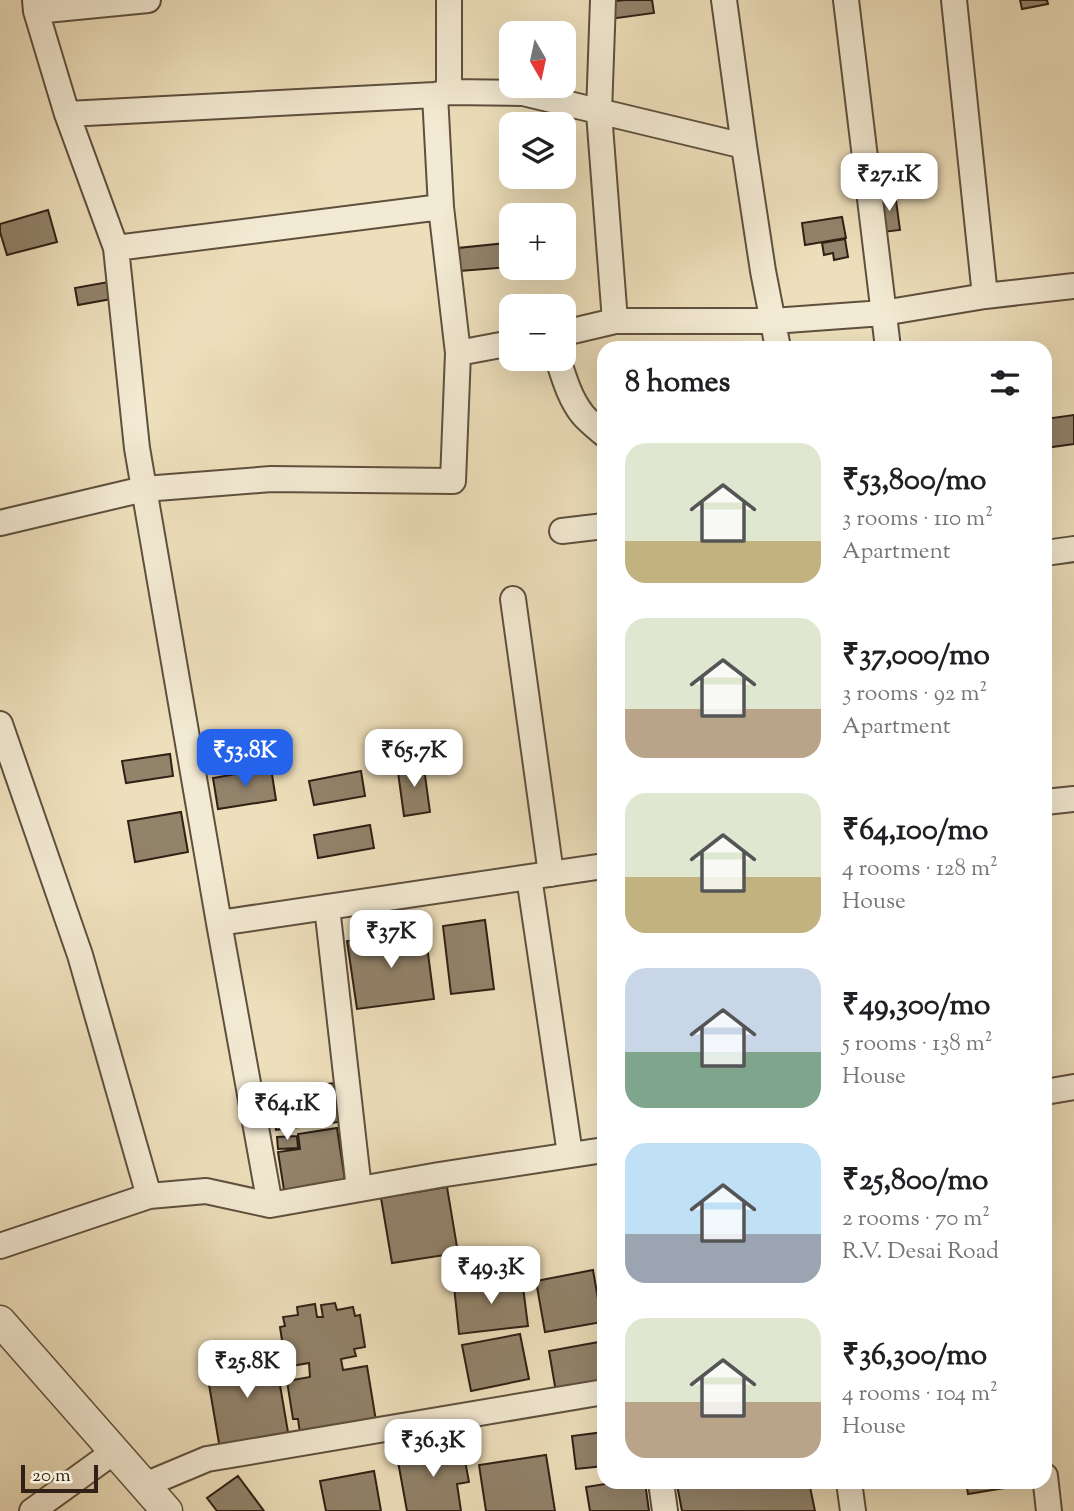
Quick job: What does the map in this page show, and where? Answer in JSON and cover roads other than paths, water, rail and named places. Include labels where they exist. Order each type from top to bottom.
[{"type":"street","points":[[148,0],[36,6],[67,114],[116,248],[137,448],[270,1205]]},
{"type":"street","points":[[0,523],[144,489],[271,479],[453,481],[458,353],[441,207],[442,94],[449,0]]},
{"type":"street","points":[[603,0],[599,113],[615,321]]},
{"type":"street","points":[[724,0],[763,271],[777,341]]},
{"type":"street","points":[[846,0],[887,341]]},
{"type":"street","points":[[954,0],[985,296]]},
{"type":"street","points":[[67,114],[442,94],[523,93],[744,146]]},
{"type":"street","points":[[116,248],[441,207]]},
{"type":"street","points":[[576,329],[615,321],[773,321],[883,313],[985,296],[1074,286]]},
{"type":"street","points":[[458,353],[499,345]]},
{"type":"street","points":[[562,371],[583,415],[597,428]]},
{"type":"street","points":[[562,530],[597,527]]},
{"type":"street","points":[[1052,552],[1074,549]]},
{"type":"street","points":[[513,599],[570,1154]]},
{"type":"street","points":[[0,724],[80,955],[149,1196]]},
{"type":"street","points":[[1052,801],[1074,799]]},
{"type":"street","points":[[219,923],[597,867]]},
{"type":"street","points":[[327,907],[359,1189]]},
{"type":"street","points":[[1052,1091],[1074,1087]]},
{"type":"street","points":[[0,1246],[149,1196],[206,1191],[270,1205],[597,1151]]},
{"type":"street","points":[[2,1326],[167,1511]]},
{"type":"street","points":[[145,1485],[207,1459],[597,1393]]},
{"type":"street","points":[[32,1511],[115,1451]]},
{"type":"street","points":[[662,1489],[665,1511]]},
{"type":"street","points":[[850,1489],[853,1511]]},
{"type":"street","points":[[1046,1489],[1049,1511]]}]
